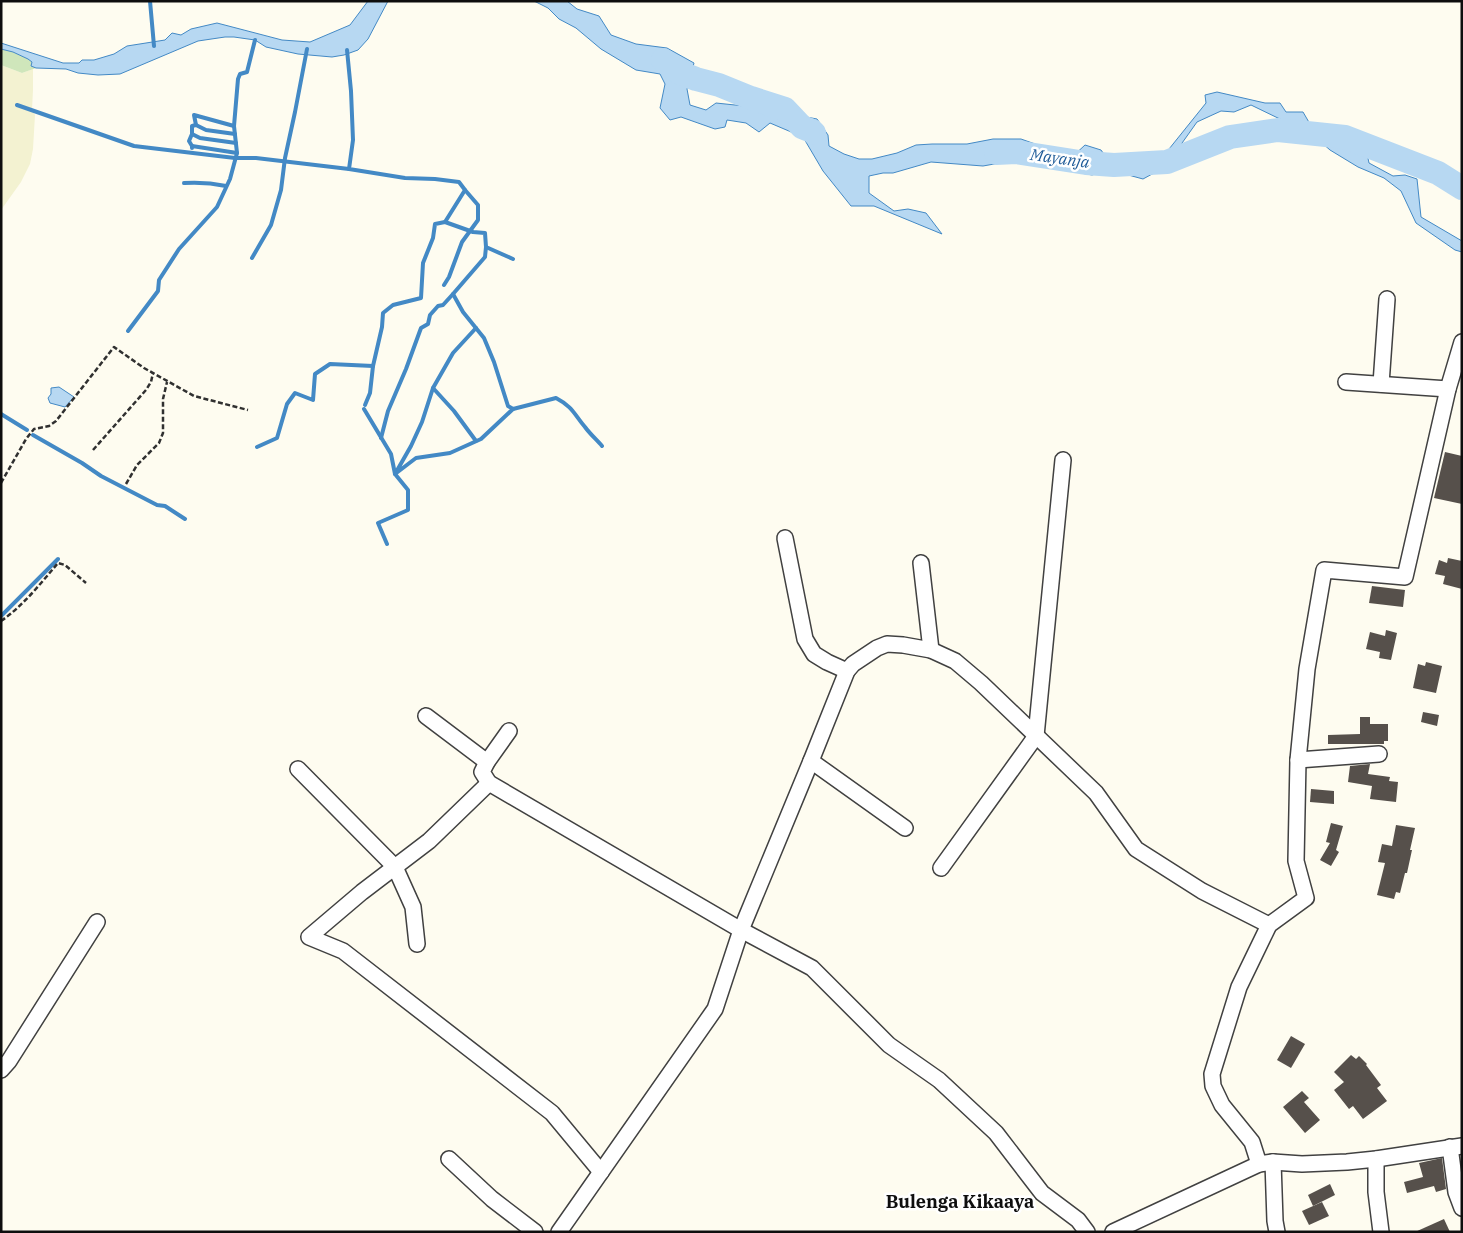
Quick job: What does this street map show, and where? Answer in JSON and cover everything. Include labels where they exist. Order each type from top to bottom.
[{"type":"street","points":[[1381,384],[1386,299]]},
{"type":"street","points":[[1277,1232],[1266,1164],[1252,1142],[1222,1105],[1213,1086],[1212,1074],[1239,987],[1269,925],[1306,898],[1296,861],[1298,760],[1307,669],[1324,570],[1405,577],[1448,388],[1462,342]]},
{"type":"street","points":[[1346,382],[1448,388]]},
{"type":"street","points":[[941,868],[1036,736],[1062,460]]},
{"type":"street","points":[[785,538],[805,639],[814,654],[827,662],[847,670]]},
{"type":"street","points":[[921,564],[931,650]]},
{"type":"street","points":[[559,1232],[715,1009],[741,930],[847,670],[877,648],[887,644],[903,645],[931,650],[955,661],[981,683],[1096,793],[1136,849],[1202,891],[1269,925]]},
{"type":"street","points":[[426,716],[487,762]]},
{"type":"street","points":[[509,731],[482,772],[489,783],[741,930],[812,968],[889,1045],[939,1080],[996,1132],[1042,1192],[1078,1220],[1087,1232]]},
{"type":"street","points":[[1298,760],[1379,754]]},
{"type":"street","points":[[811,761],[905,828]]},
{"type":"street","points":[[298,769],[395,866],[413,907],[417,944]]},
{"type":"street","points":[[489,783],[429,840],[362,892],[309,937],[343,951],[552,1113],[601,1172]]},
{"type":"street","points":[[1,1070],[9,1061],[97,922]]},
{"type":"street","points":[[1113,1232],[1266,1164],[1376,1160],[1456,1147],[1456,1192],[1462,1208]]},
{"type":"street","points":[[449,1159],[492,1199],[536,1232]]},
{"type":"street","points":[[1376,1160],[1376,1192],[1381,1232]]},
{"type":"path","points":[[1,483],[26,439],[34,429],[49,426],[56,421],[114,348],[153,374],[194,396],[248,410]]},
{"type":"path","points":[[93,450],[146,390],[153,374]]},
{"type":"path","points":[[126,484],[137,465],[159,443],[163,433],[163,399],[167,382]]},
{"type":"path","points":[[1,621],[8,617],[58,563],[66,565],[86,583]]},
{"type":"green space","points":[[1,49],[28,59],[32,62],[31,66],[36,68],[22,73],[1,65]]},
{"type":"green space","points":[[1,65],[22,73],[33,69],[32,110],[35,115],[30,164],[21,182],[1,210]]},
{"type":"water","points":[[368,1],[388,1],[368,39],[358,50],[332,57],[298,54],[266,47],[255,40],[225,37],[198,41],[120,74],[98,75],[78,73],[66,69],[36,68],[31,66],[32,62],[28,59],[1,49],[1,43],[63,63],[79,63],[82,60],[94,60],[114,54],[127,46],[165,40],[172,33],[181,35],[191,29],[217,23],[282,40],[310,42],[350,25]]},
{"type":"water","points":[[534,1],[567,1],[577,9],[599,16],[611,35],[636,44],[667,48],[694,63],[687,89],[690,105],[706,110],[716,103],[754,107],[817,119],[828,135],[829,146],[859,159],[872,159],[897,153],[916,145],[967,144],[993,139],[1021,139],[1072,157],[1085,145],[1101,150],[1106,157],[1143,168],[1165,154],[1206,103],[1205,95],[1217,92],[1265,103],[1280,103],[1286,112],[1303,112],[1310,124],[1366,149],[1369,163],[1393,176],[1405,175],[1417,179],[1421,217],[1462,241],[1462,252],[1455,250],[1416,223],[1401,191],[1384,178],[1358,167],[1330,150],[1313,135],[1251,105],[1234,112],[1221,111],[1197,122],[1165,167],[1143,179],[1110,170],[1092,175],[1076,172],[1052,153],[1035,150],[1011,161],[983,166],[931,162],[893,173],[869,176],[869,193],[894,211],[908,209],[926,213],[942,234],[874,206],[851,206],[823,171],[803,137],[770,123],[759,132],[746,123],[727,120],[725,127],[715,129],[681,117],[670,120],[660,108],[665,84],[660,74],[636,70],[601,49],[576,28],[559,19],[548,8]]},
{"type":"water","points":[[59,387],[74,397],[65,407],[50,403],[48,398],[51,394],[51,388]]},
{"type":"building","points":[[1445,452],[1462,456],[1462,504],[1434,498]]},
{"type":"building","points":[[1448,558],[1462,561],[1462,589],[1443,584],[1445,576],[1435,574],[1439,560],[1447,563]]},
{"type":"building","points":[[1372,586],[1405,590],[1403,607],[1369,603]]},
{"type":"building","points":[[1386,630],[1397,633],[1391,660],[1379,658],[1380,652],[1366,649],[1370,632],[1385,636]]},
{"type":"building","points":[[1426,662],[1442,666],[1436,693],[1413,688],[1418,664],[1425,666]]},
{"type":"building","points":[[1423,712],[1439,715],[1437,726],[1421,722]]},
{"type":"building","points":[[1360,717],[1370,717],[1370,724],[1388,724],[1388,741],[1384,741],[1384,744],[1328,744],[1328,735],[1360,734]]},
{"type":"building","points":[[1370,764],[1368,774],[1390,777],[1389,781],[1398,782],[1396,802],[1370,799],[1372,786],[1348,782],[1350,766]]},
{"type":"building","points":[[1311,789],[1334,791],[1334,804],[1310,802]]},
{"type":"building","points":[[1331,823],[1343,826],[1336,850],[1339,852],[1331,866],[1320,860],[1330,843],[1326,842]]},
{"type":"building","points":[[1396,825],[1415,828],[1407,873],[1405,873],[1400,893],[1396,892],[1394,899],[1377,895],[1385,863],[1378,862],[1382,844],[1392,846]]},
{"type":"building","points":[[1291,1036],[1305,1044],[1291,1068],[1277,1060]]},
{"type":"building","points":[[1351,1055],[1356,1059],[1359,1056],[1367,1064],[1381,1085],[1377,1088],[1387,1101],[1363,1119],[1353,1106],[1349,1109],[1334,1090],[1344,1082],[1334,1072]]},
{"type":"building","points":[[1302,1091],[1309,1098],[1304,1102],[1320,1120],[1305,1133],[1283,1107]]},
{"type":"building","points":[[1442,1158],[1446,1189],[1436,1192],[1434,1186],[1407,1193],[1404,1182],[1423,1177],[1419,1163]]},
{"type":"building","points":[[1330,1184],[1335,1195],[1313,1206],[1308,1195]]},
{"type":"building","points":[[1322,1202],[1329,1216],[1309,1225],[1302,1211]]},
{"type":"building","points":[[1444,1219],[1450,1232],[1415,1232]]},
{"type":"waterway","points":[[150,1],[154,46]]},
{"type":"waterway","points":[[128,331],[158,291],[159,280],[179,249],[217,207],[230,179],[237,153],[234,126],[238,79],[240,74],[247,72],[255,40]]},
{"type":"waterway","points":[[252,258],[271,225],[281,190],[285,158],[307,49]]},
{"type":"waterway","points":[[347,50],[353,140],[349,169],[405,178],[459,182],[465,190],[445,222]]},
{"type":"waterway","name":"Mayanja","points":[[663,60],[678,72],[785,109],[802,127],[814,133]]},
{"type":"waterway","points":[[17,105],[134,146],[349,169]]},
{"type":"waterway","points":[[196,125],[194,115],[234,126]]},
{"type":"waterway","points":[[192,134],[192,126],[196,125],[206,130],[235,134]]},
{"type":"waterway","name":"Mayanja","points":[[996,153],[1016,152],[1086,163],[1114,165],[1167,162],[1230,137],[1278,130],[1345,137],[1438,173],[1462,188]]},
{"type":"waterway","points":[[192,146],[189,141],[192,134],[200,138],[236,143]]},
{"type":"waterway","points":[[192,148],[192,146],[237,153]]},
{"type":"waterway","points":[[184,183],[226,186]]},
{"type":"waterway","points":[[444,285],[449,277],[462,242],[478,220],[478,205],[465,190]]},
{"type":"waterway","points":[[257,447],[277,438],[287,404],[295,393],[313,400],[315,374],[330,364],[373,366],[382,327],[383,313],[393,305],[421,298],[423,263],[433,238],[435,224],[445,222],[473,232],[485,233],[486,247],[513,259]]},
{"type":"waterway","points":[[381,438],[388,411],[421,328],[428,324],[430,315],[438,306],[443,305],[485,257],[486,247]]},
{"type":"waterway","points":[[453,294],[463,312],[484,338],[508,406],[513,409],[556,398],[570,408],[602,446]]},
{"type":"waterway","points":[[476,328],[453,353],[433,388],[422,422],[395,474],[416,458],[450,453],[481,439],[513,409]]},
{"type":"waterway","points":[[365,405],[370,393],[373,366]]},
{"type":"waterway","points":[[433,388],[454,411],[476,441]]},
{"type":"waterway","points":[[364,409],[391,454],[395,474],[408,490],[408,510],[378,523],[387,544]]},
{"type":"waterway","points":[[1,414],[27,430]]},
{"type":"waterway","points":[[33,435],[101,476],[157,505],[165,506],[185,519]]},
{"type":"waterway","points":[[1,616],[58,559]]},
{"type":"district","name":"Bulenga Kikaaya","points":[[960,1201]]}]
